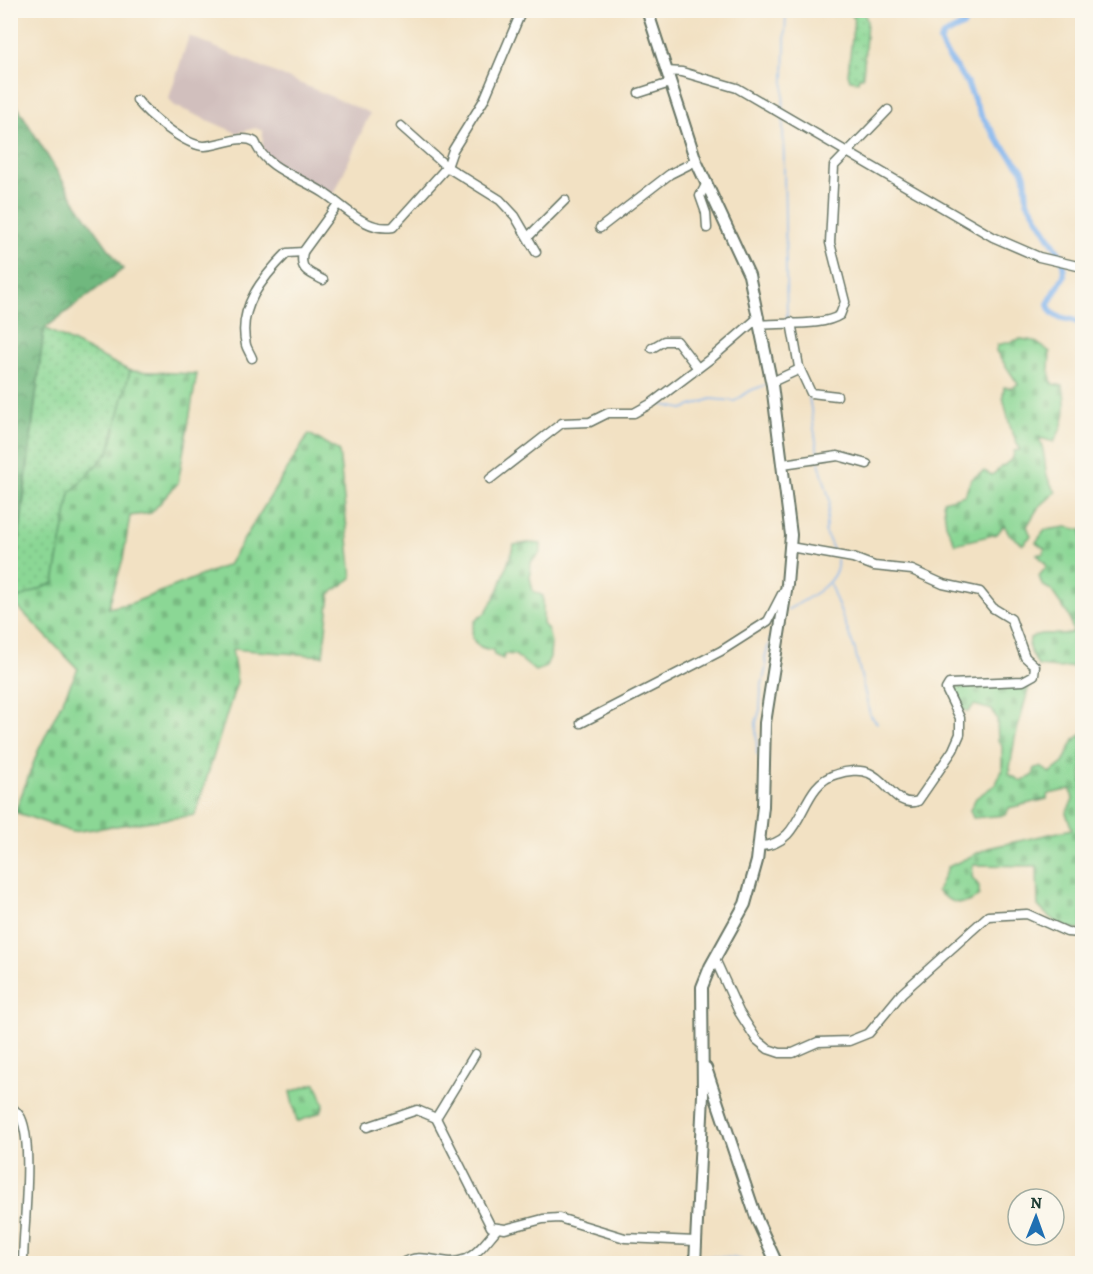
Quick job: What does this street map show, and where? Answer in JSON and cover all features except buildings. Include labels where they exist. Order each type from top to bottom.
[{"type":"main road","points":[[647,10],[696,161],[750,275],[772,383],[783,464],[790,546],[787,584],[765,723],[760,846],[745,904],[706,976],[700,1003],[704,1062],[695,1259]]},
{"type":"main road","points":[[704,1062],[757,1220],[775,1262]]},
{"type":"street","points":[[137,99],[152,115],[194,144],[204,146],[248,138],[255,142],[259,152],[273,163],[324,193],[338,204],[374,226],[393,227],[447,167],[453,150],[484,100],[522,10]]},
{"type":"street","points":[[666,71],[682,72],[736,88],[993,237],[1039,257],[1083,267]]},
{"type":"street","points":[[639,93],[670,83]]},
{"type":"street","points":[[490,479],[562,423],[590,422],[608,413],[634,413],[654,401],[760,322],[822,322],[835,319],[843,309],[845,302],[832,258],[830,227],[834,165],[888,110]]},
{"type":"street","points":[[401,126],[447,167],[500,200],[528,237],[536,252]]},
{"type":"street","points":[[600,228],[670,174],[696,161]]},
{"type":"street","points":[[706,228],[706,213],[700,196],[707,183]]},
{"type":"street","points":[[528,237],[564,200]]},
{"type":"street","points":[[323,280],[303,269],[301,264],[303,252],[338,204]]},
{"type":"street","points":[[252,358],[246,346],[246,327],[248,307],[257,287],[287,253],[303,252]]},
{"type":"street","points":[[787,322],[800,369],[811,393],[837,396]]},
{"type":"street","points":[[652,348],[664,341],[677,341],[697,367]]},
{"type":"street","points":[[772,383],[800,369]]},
{"type":"street","points":[[783,464],[838,456],[854,463],[867,464]]},
{"type":"street","points":[[760,846],[770,846],[783,840],[790,833],[814,792],[822,783],[838,773],[860,771],[871,773],[900,799],[918,801],[953,750],[960,734],[960,718],[946,689],[949,684],[1023,681],[1030,679],[1035,671],[1035,666],[1025,657],[1011,619],[993,608],[980,592],[943,584],[912,570],[874,566],[853,558],[790,546]]},
{"type":"street","points":[[581,723],[721,651],[768,621],[787,584]]},
{"type":"street","points":[[715,959],[739,1012],[757,1040],[768,1049],[780,1053],[793,1053],[826,1040],[849,1041],[869,1033],[902,993],[988,916],[1027,914],[1067,932],[1083,933]]},
{"type":"street","points":[[436,1118],[441,1115],[475,1053]]},
{"type":"street","points":[[12,1107],[21,1118],[25,1137],[27,1172],[23,1263]]},
{"type":"street","points":[[367,1126],[417,1110],[436,1118],[491,1227],[497,1229],[553,1218],[625,1238],[696,1241]]},
{"type":"street","points":[[402,1263],[416,1256],[452,1262],[465,1259],[476,1252],[497,1229]]},
{"type":"shaded area","points":[[189,36],[370,113],[331,201],[262,158],[263,131],[255,128],[237,133],[173,105],[169,98]]},
{"type":"green space","points":[[850,11],[864,11],[867,21],[863,77],[859,77],[858,81],[850,80],[848,74],[854,19]]},
{"type":"green space","points":[[11,96],[75,201],[123,269],[44,329],[11,601]]},
{"type":"green space","points":[[44,328],[130,371],[109,452],[70,493],[54,583],[12,601]]},
{"type":"green space","points":[[1021,339],[1034,341],[1050,352],[1049,369],[1052,384],[1063,386],[1064,415],[1058,435],[1054,442],[1039,438],[1044,453],[1046,472],[1056,492],[1038,508],[1027,526],[1031,536],[1023,544],[1009,534],[1004,525],[997,534],[955,544],[946,524],[943,501],[965,495],[971,479],[984,471],[992,475],[1013,458],[1014,451],[1020,450],[1010,426],[1003,397],[1004,387],[1012,388],[1018,384],[996,351],[997,345]]},
{"type":"green space","points":[[130,371],[197,374],[178,483],[151,513],[130,516],[123,559],[108,608],[132,603],[228,565],[309,434],[339,451],[352,578],[330,594],[323,656],[232,649],[237,682],[195,815],[72,832],[15,812],[38,751],[78,669],[12,601],[54,583],[70,493],[109,452]]},
{"type":"green space","points":[[1067,527],[1082,530],[1081,666],[1058,668],[1038,666],[1029,648],[1030,638],[1040,634],[1073,632],[1069,616],[1051,590],[1042,585],[1039,576],[1047,566],[1037,554],[1043,554],[1045,549],[1036,542],[1045,530]]},
{"type":"green space","points":[[541,544],[541,552],[531,562],[530,577],[533,591],[543,596],[543,624],[548,630],[551,643],[550,657],[545,668],[535,671],[515,655],[504,654],[503,659],[494,655],[493,650],[477,645],[472,633],[475,621],[486,612],[499,589],[514,545]]},
{"type":"green space","points":[[1003,684],[1029,687],[1015,738],[1009,774],[1021,781],[1033,776],[1035,768],[1041,767],[1050,773],[1063,763],[1074,740],[1082,734],[1082,929],[1063,926],[1038,906],[1037,866],[973,865],[972,877],[979,886],[979,895],[969,902],[958,903],[947,899],[937,891],[948,867],[988,848],[1072,829],[1066,813],[1073,800],[1071,789],[1049,794],[1047,799],[1009,808],[1006,815],[973,818],[970,810],[976,798],[996,784],[1002,770],[1002,746],[998,740],[997,719],[992,710],[974,705],[968,712],[961,708],[950,691],[953,687]]},
{"type":"green space","points":[[316,1083],[324,1104],[321,1112],[297,1122],[290,1092]]},
{"type":"waterway","points":[[783,112],[786,10]]},
{"type":"waterway","points":[[967,10],[964,25],[944,35],[940,41],[944,51],[967,83],[981,115],[1022,169],[1025,176],[1027,201],[1063,259],[1064,276],[1048,304],[1050,310],[1053,314],[1082,325]]},
{"type":"waterway","points":[[783,119],[787,321]]},
{"type":"waterway","points":[[659,404],[683,409],[711,399],[735,401],[749,391],[768,384]]},
{"type":"waterway","points":[[809,397],[818,454]]},
{"type":"waterway","points":[[819,462],[830,501],[825,531],[834,552]]},
{"type":"waterway","points":[[787,610],[812,596],[828,583],[837,568],[837,559]]},
{"type":"waterway","points":[[830,584],[855,650],[870,715],[877,723]]},
{"type":"waterway","points":[[757,755],[756,722],[766,668],[765,657],[775,624]]},
{"type":"waterway","points":[[701,1256],[732,1258],[759,1264]]}]
